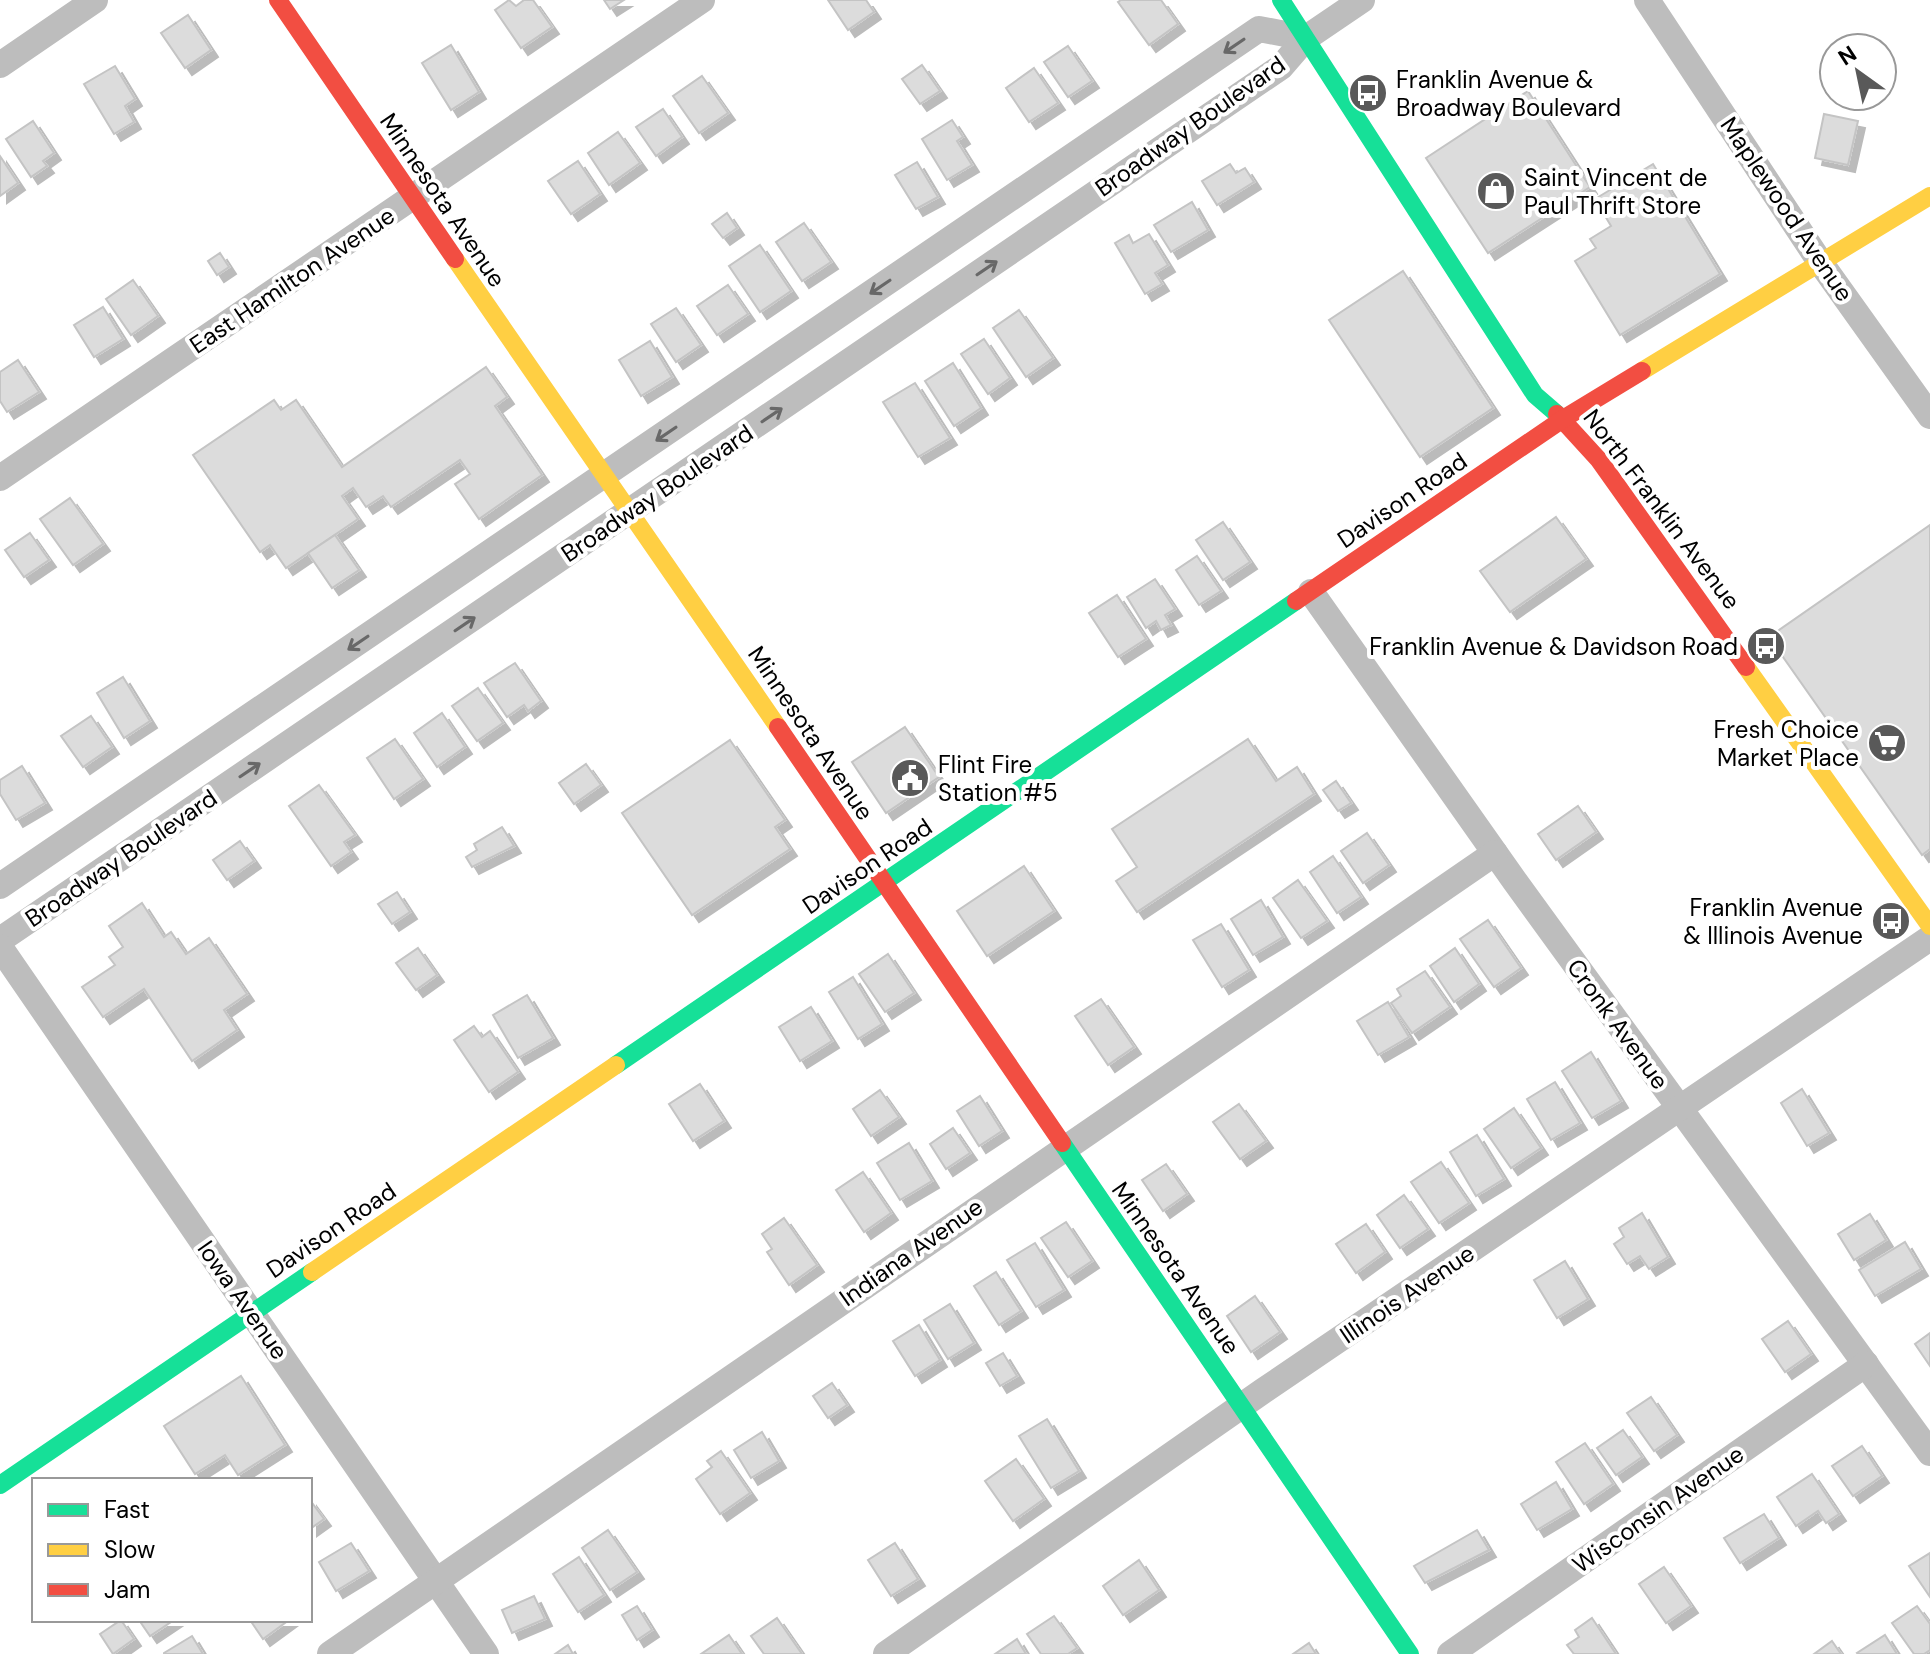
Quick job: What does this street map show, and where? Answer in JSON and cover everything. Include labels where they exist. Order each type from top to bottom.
[{"type":"street","points":[[0,65],[95,0]]},
{"type":"street","name":"Minnesota Avenue","points":[[278,0],[412,199],[606,474],[1410,1654]]},
{"type":"street","name":"East Hamilton Avenue","points":[[0,478],[702,0]]},
{"type":"street","name":"North Franklin Avenue","points":[[1281,0],[1535,395],[1563,419],[1599,460],[1738,651],[1930,926]]},
{"type":"street","name":"Broadway Boulevard","points":[[0,940],[1281,67],[1306,38],[1362,0]]},
{"type":"street","name":"Maplewood Avenue","points":[[1647,0],[1820,262],[1930,416]]},
{"type":"street","name":"Broadway Boulevard","points":[[0,886],[1259,29],[1306,38]]},
{"type":"street","name":"Davison Road","points":[[0,1485],[1563,419],[1930,196]]},
{"type":"street","name":"Cronk Avenue","points":[[1311,592],[1495,853],[1930,1453]]},
{"type":"street","name":"Indiana Avenue","points":[[330,1654],[1063,1147],[1495,853]]},
{"type":"street","name":"Illinois Avenue","points":[[886,1654],[1243,1406],[1930,938]]},
{"type":"street","name":"Iowa Avenue","points":[[0,947],[486,1654]]},
{"type":"street","name":"Wisconsin Avenue","points":[[1450,1654],[1866,1364]]},
{"type":"building","points":[[509,0],[516,6],[524,0],[533,0],[552,27],[521,48],[495,10]]},
{"type":"building","points":[[604,0],[624,0],[610,9]]},
{"type":"building","points":[[828,0],[866,0],[874,12],[848,30]]},
{"type":"building","points":[[1161,0],[1178,24],[1149,45],[1118,2]]},
{"type":"building","points":[[188,15],[211,50],[185,68],[161,33]]},
{"type":"building","points":[[451,45],[479,92],[451,110],[422,63]]},
{"type":"building","points":[[1068,46],[1092,81],[1068,97],[1044,62]]},
{"type":"building","points":[[922,65],[940,91],[920,104],[902,79]]},
{"type":"building","points":[[115,66],[135,99],[125,106],[134,122],[114,134],[84,84]]},
{"type":"building","points":[[1034,68],[1058,103],[1029,122],[1006,88]]},
{"type":"building","points":[[702,76],[728,113],[699,133],[673,96]]},
{"type":"building","points":[[1528,91],[1590,187],[1488,253],[1426,158]]},
{"type":"building","points":[[663,109],[682,137],[656,156],[636,127]]},
{"type":"building","points":[[1824,114],[1858,121],[1848,165],[1815,158]]},
{"type":"building","points":[[952,120],[963,137],[957,141],[972,165],[947,180],[922,139]]},
{"type":"building","points":[[33,121],[54,153],[43,161],[47,166],[31,177],[6,139]]},
{"type":"building","points":[[618,132],[640,163],[609,185],[588,153]]},
{"type":"building","points":[[0,156],[18,183],[0,196]]},
{"type":"building","points":[[578,161],[600,194],[571,214],[548,181]]},
{"type":"building","points":[[917,162],[938,197],[916,209],[895,175]]},
{"type":"building","points":[[1230,164],[1236,173],[1245,168],[1254,182],[1217,205],[1202,181]]},
{"type":"building","points":[[1653,164],[1720,274],[1620,335],[1575,261],[1596,248],[1590,239],[1611,226],[1595,199]]},
{"type":"building","points":[[1192,202],[1208,230],[1171,252],[1154,225]]},
{"type":"building","points":[[727,213],[737,228],[723,238],[712,224]]},
{"type":"building","points":[[804,223],[831,262],[802,281],[776,242]]},
{"type":"building","points":[[1149,234],[1168,265],[1155,273],[1162,284],[1145,294],[1115,243],[1129,235],[1133,243]]},
{"type":"building","points":[[760,245],[791,291],[760,312],[729,266]]},
{"type":"building","points":[[220,253],[229,267],[217,275],[208,261]]},
{"type":"building","points":[[1403,271],[1493,408],[1420,457],[1329,320]]},
{"type":"building","points":[[133,280],[158,316],[131,335],[106,299]]},
{"type":"building","points":[[728,285],[748,314],[717,335],[697,306]]},
{"type":"building","points":[[103,307],[123,339],[94,357],[74,325]]},
{"type":"building","points":[[676,308],[701,345],[676,362],[651,324]]},
{"type":"building","points":[[1019,310],[1053,358],[1026,377],[993,328]]},
{"type":"building","points":[[984,339],[1010,378],[988,394],[961,354]]},
{"type":"building","points":[[650,341],[672,377],[641,396],[619,360]]},
{"type":"building","points":[[18,360],[39,392],[7,412],[0,401],[0,372]]},
{"type":"building","points":[[953,363],[981,408],[954,426],[925,381]]},
{"type":"building","points":[[486,367],[507,397],[495,406],[542,475],[479,519],[455,484],[470,474],[460,460],[391,507],[383,496],[366,507],[353,488],[342,496],[358,519],[286,568],[270,545],[260,552],[193,455],[274,400],[281,410],[296,400],[342,467]]},
{"type":"building","points":[[915,383],[950,438],[918,457],[883,402]]},
{"type":"building","points":[[70,498],[103,544],[73,565],[40,519]]},
{"type":"building","points":[[1556,517],[1586,559],[1510,612],[1480,571]]},
{"type":"building","points":[[1223,522],[1250,562],[1223,580],[1196,540]]},
{"type":"building","name":"Fresh Choice Market Place","points":[[1930,525],[1930,849],[1922,855],[1769,637]]},
{"type":"building","points":[[30,533],[49,560],[24,577],[5,550]]},
{"type":"building","points":[[335,535],[359,570],[332,588],[308,553]]},
{"type":"building","points":[[1197,556],[1221,591],[1199,605],[1176,570]]},
{"type":"building","points":[[1155,579],[1175,609],[1165,615],[1171,625],[1161,630],[1156,621],[1146,628],[1127,597]]},
{"type":"building","points":[[1117,595],[1146,639],[1118,657],[1089,613]]},
{"type":"building","points":[[515,663],[541,701],[528,711],[524,705],[507,717],[484,683]]},
{"type":"building","points":[[123,677],[150,721],[124,738],[97,693]]},
{"type":"building","points":[[478,688],[503,723],[477,741],[452,706]]},
{"type":"building","points":[[442,713],[465,747],[437,767],[414,733]]},
{"type":"building","points":[[91,716],[112,747],[83,767],[61,736]]},
{"type":"building","points":[[905,727],[939,777],[886,813],[852,762]]},
{"type":"building","points":[[395,739],[423,779],[394,799],[367,758]]},
{"type":"building","points":[[1248,739],[1276,781],[1297,767],[1314,794],[1137,912],[1116,881],[1137,867],[1112,829]]},
{"type":"building","points":[[730,740],[785,820],[775,827],[790,849],[692,915],[622,813]]},
{"type":"building","points":[[586,764],[601,785],[574,804],[559,783]]},
{"type":"building","points":[[22,766],[45,803],[16,820],[0,794],[0,780]]},
{"type":"building","points":[[1336,781],[1351,803],[1338,811],[1323,790]]},
{"type":"building","points":[[319,785],[355,835],[344,842],[351,852],[331,866],[289,806]]},
{"type":"building","points":[[1578,806],[1596,832],[1556,860],[1538,834]]},
{"type":"building","points":[[502,827],[514,846],[472,867],[466,857],[477,850],[474,844]]},
{"type":"building","points":[[1367,833],[1389,865],[1363,883],[1341,851]]},
{"type":"building","points":[[240,841],[254,861],[227,880],[213,860]]},
{"type":"building","points":[[1333,856],[1361,897],[1337,913],[1310,872]]},
{"type":"building","points":[[1024,866],[1054,911],[987,956],[957,911]]},
{"type":"building","points":[[1298,880],[1327,921],[1301,938],[1273,898]]},
{"type":"building","points":[[397,892],[410,912],[392,924],[378,904]]},
{"type":"building","points":[[1261,900],[1283,937],[1253,955],[1231,919]]},
{"type":"building","points":[[142,903],[164,937],[171,932],[186,954],[209,938],[247,994],[224,1010],[237,1030],[192,1061],[144,989],[103,1017],[82,987],[115,965],[109,957],[123,947],[109,926]]},
{"type":"building","points":[[1488,920],[1521,968],[1494,987],[1460,939]]},
{"type":"building","points":[[1221,924],[1249,970],[1222,987],[1193,940]]},
{"type":"building","points":[[418,948],[437,975],[416,990],[396,963]]},
{"type":"building","points":[[1455,948],[1479,984],[1454,1002],[1430,966]]},
{"type":"building","points":[[888,954],[914,993],[885,1012],[859,974]]},
{"type":"building","points":[[1425,971],[1450,1007],[1412,1033],[1391,1003],[1401,996],[1397,989]]},
{"type":"building","points":[[853,977],[882,1024],[858,1039],[829,992]]},
{"type":"building","points":[[527,995],[553,1038],[518,1058],[493,1015]]},
{"type":"building","points":[[1101,999],[1134,1047],[1108,1065],[1075,1016]]},
{"type":"building","points":[[1388,1002],[1409,1037],[1378,1055],[1357,1021]]},
{"type":"building","points":[[811,1007],[832,1041],[800,1061],[779,1027]]},
{"type":"building","points":[[474,1026],[482,1037],[490,1031],[518,1072],[489,1092],[454,1040]]},
{"type":"building","points":[[1591,1052],[1621,1101],[1592,1118],[1562,1071]]},
{"type":"building","points":[[1555,1082],[1580,1123],[1551,1140],[1527,1099]]},
{"type":"building","points":[[700,1084],[724,1121],[693,1141],[669,1104]]},
{"type":"building","points":[[1802,1089],[1829,1133],[1807,1146],[1781,1103]]},
{"type":"building","points":[[880,1090],[899,1117],[871,1136],[853,1109]]},
{"type":"building","points":[[980,1096],[1002,1131],[979,1146],[957,1111]]},
{"type":"building","points":[[1239,1104],[1266,1141],[1240,1159],[1213,1122]]},
{"type":"building","points":[[1514,1108],[1541,1148],[1511,1168],[1484,1129]]},
{"type":"building","points":[[953,1128],[970,1153],[946,1169],[930,1144]]},
{"type":"building","points":[[1477,1135],[1504,1179],[1476,1196],[1450,1152]]},
{"type":"building","points":[[909,1143],[932,1181],[900,1200],[877,1163]]},
{"type":"building","points":[[1441,1162],[1469,1203],[1439,1223],[1411,1182]]},
{"type":"building","points":[[1166,1164],[1187,1194],[1163,1211],[1142,1180]]},
{"type":"building","points":[[863,1172],[891,1213],[864,1232],[836,1190]]},
{"type":"building","points":[[1404,1195],[1428,1229],[1400,1248],[1377,1215]]},
{"type":"building","points":[[1642,1213],[1668,1257],[1649,1269],[1640,1256],[1627,1264],[1614,1244],[1624,1237],[1619,1228]]},
{"type":"building","points":[[1870,1214],[1886,1240],[1854,1260],[1838,1234]]},
{"type":"building","points":[[784,1218],[817,1265],[789,1285],[767,1252],[772,1249],[762,1234]]},
{"type":"building","points":[[1066,1222],[1092,1261],[1068,1277],[1041,1238]]},
{"type":"building","points":[[1366,1224],[1385,1252],[1356,1273],[1336,1244]]},
{"type":"building","points":[[1905,1242],[1921,1269],[1875,1296],[1859,1270]]},
{"type":"building","points":[[1035,1243],[1064,1290],[1036,1307],[1007,1260]]},
{"type":"building","points":[[1565,1261],[1588,1299],[1557,1318],[1534,1280]]},
{"type":"building","points":[[996,1272],[1021,1311],[999,1325],[974,1286]]},
{"type":"building","points":[[1255,1296],[1280,1332],[1251,1352],[1227,1316]]},
{"type":"building","points":[[950,1304],[974,1343],[948,1359],[924,1320]]},
{"type":"building","points":[[1788,1321],[1811,1354],[1785,1372],[1762,1339]]},
{"type":"building","points":[[919,1325],[940,1360],[915,1376],[893,1341]]},
{"type":"building","points":[[1930,1333],[1930,1366],[1915,1344]]},
{"type":"building","points":[[1003,1353],[1017,1376],[1000,1386],[986,1363]]},
{"type":"building","points":[[241,1376],[285,1445],[238,1475],[225,1455],[195,1474],[164,1426]]},
{"type":"building","points":[[832,1383],[847,1405],[828,1418],[813,1396]]},
{"type":"building","points":[[1651,1397],[1677,1435],[1654,1451],[1627,1413]]},
{"type":"building","points":[[1047,1419],[1079,1471],[1051,1488],[1019,1436]]},
{"type":"building","points":[[1623,1430],[1642,1457],[1616,1475],[1597,1448]]},
{"type":"building","points":[[762,1432],[779,1461],[751,1478],[734,1450]]},
{"type":"building","points":[[1585,1443],[1613,1484],[1584,1504],[1556,1462]]},
{"type":"building","points":[[1862,1446],[1882,1476],[1853,1496],[1832,1466]]},
{"type":"building","points":[[721,1451],[750,1493],[720,1514],[696,1479],[712,1467],[707,1461]]},
{"type":"building","points":[[1016,1459],[1044,1499],[1013,1521],[985,1481]]},
{"type":"building","points":[[1812,1474],[1839,1514],[1826,1523],[1818,1511],[1796,1526],[1777,1497]]},
{"type":"building","points":[[1556,1482],[1572,1509],[1537,1530],[1521,1504]]},
{"type":"building","points":[[312,1503],[324,1519],[312,1528]]},
{"type":"building","points":[[1764,1514],[1779,1538],[1740,1563],[1724,1538]]},
{"type":"building","points":[[608,1530],[637,1572],[610,1590],[582,1548]]},
{"type":"building","points":[[1477,1530],[1489,1550],[1425,1583],[1414,1566]]},
{"type":"building","points":[[351,1543],[369,1571],[336,1591],[319,1562]]},
{"type":"building","points":[[895,1543],[918,1579],[891,1596],[868,1560]]},
{"type":"building","points":[[1930,1553],[1930,1597],[1909,1566]]},
{"type":"building","points":[[579,1557],[604,1595],[578,1612],[553,1574]]},
{"type":"building","points":[[1139,1560],[1159,1590],[1123,1615],[1103,1586]]},
{"type":"building","points":[[1664,1567],[1691,1606],[1666,1623],[1639,1584]]},
{"type":"building","points":[[534,1596],[545,1619],[512,1633],[502,1610]]},
{"type":"building","points":[[637,1606],[652,1630],[637,1640],[622,1615]]},
{"type":"building","points":[[1917,1606],[1930,1624],[1930,1650],[1924,1654],[1914,1654],[1892,1623]]},
{"type":"building","points":[[1054,1616],[1077,1648],[1068,1654],[1041,1654],[1027,1634]]},
{"type":"building","points":[[777,1618],[802,1654],[764,1654],[751,1636]]},
{"type":"building","points":[[1592,1618],[1616,1654],[1574,1654],[1567,1645],[1579,1637],[1575,1630]]},
{"type":"building","points":[[122,1622],[134,1639],[113,1654],[100,1634]]},
{"type":"building","points":[[140,1622],[171,1622],[150,1636]]},
{"type":"building","points":[[251,1622],[286,1622],[263,1639]]},
{"type":"building","points":[[729,1635],[742,1654],[701,1654]]},
{"type":"building","points":[[1885,1635],[1897,1654],[1857,1653]]},
{"type":"building","points":[[192,1636],[203,1654],[164,1654],[164,1653]]},
{"type":"building","points":[[1017,1639],[1026,1654],[995,1654]]},
{"type":"building","points":[[1832,1641],[1841,1654],[1814,1654]]},
{"type":"building","points":[[1309,1643],[1316,1654],[1293,1654]]},
{"type":"building","points":[[568,1645],[573,1654],[555,1654]]},
{"type":"traffic: fast","points":[[1281,0],[1535,395],[1557,414]]},
{"type":"traffic: fast","points":[[616,1065],[1296,601]]},
{"type":"traffic: fast","points":[[1062,1143],[1410,1654]]},
{"type":"traffic: fast","points":[[0,1485],[312,1272]]},
{"type":"traffic: slow","points":[[1642,371],[1930,196]]},
{"type":"traffic: slow","points":[[455,259],[778,727]]},
{"type":"traffic: slow","points":[[1746,667],[1930,926]]},
{"type":"traffic: slow","points":[[312,1272],[616,1065]]},
{"type":"traffic: jam","points":[[278,0],[455,259]]},
{"type":"traffic: jam","points":[[1296,601],[1563,419],[1642,371]]},
{"type":"traffic: jam","points":[[1557,414],[1599,460],[1746,667]]},
{"type":"traffic: jam","points":[[778,727],[1062,1143]]},
{"type":"place","name":"Franklin Avenue & Broadway Boulevard","points":[[1368,93]]},
{"type":"place","name":"Saint Vincent de Paul Thrift Store","points":[[1496,191]]},
{"type":"place","name":"Franklin Avenue & Davidson Road","points":[[1766,646]]},
{"type":"place","name":"Fresh Choice Market Place","points":[[1887,743]]},
{"type":"place","name":"Flint Fire Station #5","points":[[910,778]]},
{"type":"place","name":"Franklin Avenue & Illinois Avenue","points":[[1891,921]]}]
